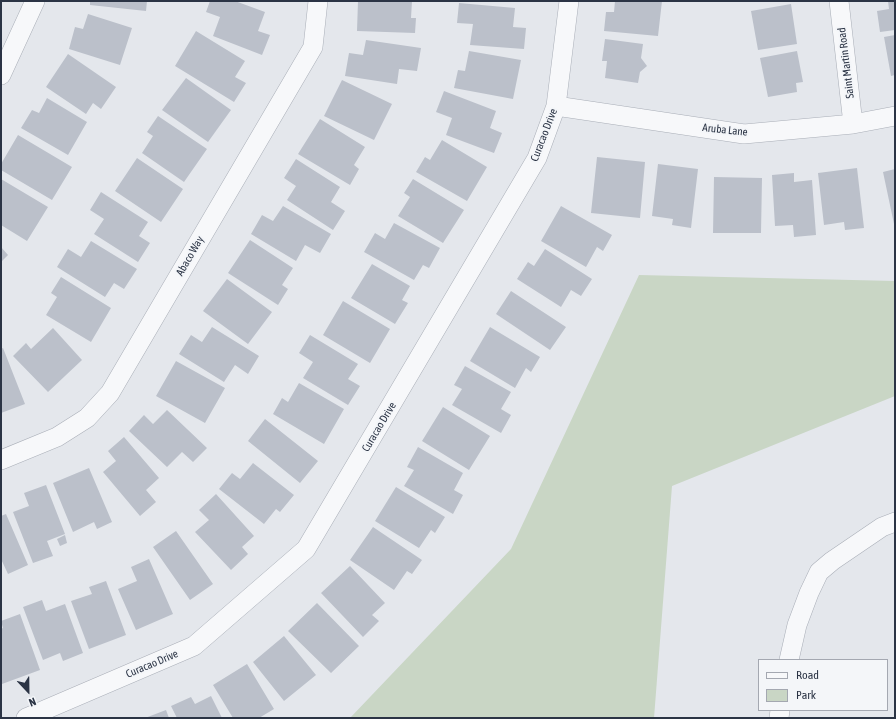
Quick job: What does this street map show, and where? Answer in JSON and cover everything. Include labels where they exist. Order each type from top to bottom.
[{"type":"street","points":[[1,75],[35,1]]},
{"type":"street","name":"Abaco Way","points":[[1,460],[57,437],[88,418],[110,393],[313,47],[318,1]]},
{"type":"street","name":"Curacao Drive","points":[[26,718],[194,646],[306,550],[537,158],[556,106],[569,1]]},
{"type":"street","name":"Saint Martin Road","points":[[839,1],[853,124]]},
{"type":"street","name":"Aruba Lane","points":[[556,106],[744,134],[853,124],[895,116]]},
{"type":"street","points":[[789,659],[797,625],[819,572],[832,561],[882,527],[895,522]]},
{"type":"green space","points":[[639,275],[895,281],[895,396],[672,486],[654,718],[350,718],[511,549]]},
{"type":"building","points":[[90,1],[147,1],[146,11],[90,5]]},
{"type":"building","points":[[210,1],[235,1],[265,12],[258,31],[270,35],[262,55],[213,36],[220,17],[206,12]]},
{"type":"building","points":[[358,1],[412,1],[411,18],[416,18],[415,33],[357,31]]},
{"type":"building","points":[[615,1],[662,1],[658,36],[604,31],[606,12],[614,12]]},
{"type":"building","points":[[888,1],[895,1],[895,30],[880,32],[877,11],[889,9]]},
{"type":"building","points":[[459,3],[515,8],[513,27],[526,28],[524,49],[470,45],[473,24],[457,23]]},
{"type":"building","points":[[791,4],[797,44],[758,50],[751,11]]},
{"type":"building","points":[[88,14],[132,28],[120,65],[69,49],[75,27],[83,29]]},
{"type":"building","points":[[196,31],[245,61],[235,77],[246,83],[234,102],[175,66]]},
{"type":"building","points":[[895,35],[895,75],[891,76],[884,37]]},
{"type":"building","points":[[605,39],[643,44],[641,58],[647,66],[640,72],[638,83],[605,78],[607,61],[602,61]]},
{"type":"building","points":[[366,40],[421,48],[417,71],[399,69],[397,84],[345,76],[349,53],[363,55]]},
{"type":"building","points":[[469,51],[521,60],[513,99],[454,88],[458,70],[465,71]]},
{"type":"building","points":[[797,51],[803,82],[796,83],[797,92],[768,97],[760,58]]},
{"type":"building","points":[[68,54],[116,87],[101,109],[93,103],[86,114],[46,87]]},
{"type":"building","points":[[186,78],[231,110],[208,142],[162,110]]},
{"type":"building","points":[[342,80],[392,104],[374,140],[324,116]]},
{"type":"building","points":[[444,91],[496,111],[490,128],[502,133],[494,153],[446,135],[452,118],[436,112]]},
{"type":"building","points":[[47,98],[87,122],[68,155],[21,128],[32,110],[39,113]]},
{"type":"building","points":[[158,116],[207,149],[184,182],[142,153],[153,136],[147,132]]},
{"type":"building","points":[[320,119],[365,147],[354,165],[359,169],[350,185],[298,154]]},
{"type":"building","points":[[18,135],[72,167],[52,200],[1,170],[1,164]]},
{"type":"building","points":[[442,140],[487,167],[467,201],[416,172],[425,157],[430,160]]},
{"type":"building","points":[[597,157],[645,162],[640,218],[591,213]]},
{"type":"building","points":[[137,158],[183,189],[161,222],[115,191]]},
{"type":"building","points":[[296,159],[340,187],[331,202],[345,211],[333,230],[287,200],[296,186],[284,178]]},
{"type":"building","points":[[658,164],[698,169],[691,228],[672,225],[673,219],[652,216]]},
{"type":"building","points":[[857,168],[864,228],[845,230],[844,222],[824,225],[818,173]]},
{"type":"building","points":[[895,169],[895,224],[894,224],[883,172]]},
{"type":"building","points":[[794,173],[794,182],[812,180],[816,235],[794,237],[793,225],[775,226],[772,175]]},
{"type":"building","points":[[714,177],[762,178],[761,233],[713,233]]},
{"type":"building","points":[[1,179],[48,207],[27,241],[1,225]]},
{"type":"building","points":[[413,179],[464,210],[443,243],[398,216],[410,197],[404,193]]},
{"type":"building","points":[[101,192],[148,222],[139,236],[150,243],[138,262],[94,234],[104,219],[90,210]]},
{"type":"building","points":[[283,206],[331,234],[320,253],[305,245],[296,261],[251,234],[262,215],[273,221]]},
{"type":"building","points":[[561,206],[612,235],[603,251],[597,247],[586,267],[541,241]]},
{"type":"building","points":[[394,223],[440,248],[429,268],[423,265],[414,280],[364,252],[375,233],[385,239]]},
{"type":"building","points":[[250,240],[293,268],[282,285],[288,289],[278,305],[228,273]]},
{"type":"building","points":[[91,241],[137,269],[124,289],[114,283],[105,297],[57,267],[68,249],[81,257]]},
{"type":"building","points":[[1,247],[8,255],[1,262]]},
{"type":"building","points":[[545,249],[592,279],[581,296],[571,290],[561,307],[517,279],[528,262],[534,266]]},
{"type":"building","points":[[372,264],[410,286],[402,300],[408,303],[395,324],[351,298]]},
{"type":"building","points":[[61,277],[111,308],[91,342],[46,315],[57,297],[51,293]]},
{"type":"building","points":[[227,279],[272,312],[248,344],[203,311]]},
{"type":"building","points":[[511,291],[566,327],[550,350],[496,314]]},
{"type":"building","points":[[343,301],[390,329],[370,363],[323,335]]},
{"type":"building","points":[[212,327],[259,356],[248,374],[235,365],[224,382],[179,354],[191,335],[202,342]]},
{"type":"building","points":[[490,327],[540,357],[531,372],[526,368],[515,388],[470,361]]},
{"type":"building","points":[[53,328],[82,360],[48,392],[13,356],[26,343],[31,349]]},
{"type":"building","points":[[310,335],[358,364],[348,379],[360,386],[348,405],[303,378],[313,362],[299,353]]},
{"type":"building","points":[[3,348],[25,404],[1,413],[1,349]]},
{"type":"building","points":[[176,361],[225,388],[205,423],[156,396]]},
{"type":"building","points":[[465,366],[511,392],[501,409],[511,415],[501,433],[452,405],[462,389],[454,385]]},
{"type":"building","points":[[299,383],[344,409],[324,444],[273,414],[282,398],[288,402]]},
{"type":"building","points":[[443,407],[490,436],[469,470],[422,441]]},
{"type":"building","points":[[167,410],[207,448],[193,462],[182,452],[167,467],[129,431],[144,415],[153,424]]},
{"type":"building","points":[[265,419],[318,461],[300,483],[248,441]]},
{"type":"building","points":[[124,437],[159,478],[146,490],[156,502],[140,516],[103,472],[116,461],[108,451]]},
{"type":"building","points":[[418,447],[463,473],[454,490],[463,495],[453,514],[404,486],[414,470],[407,467]]},
{"type":"building","points":[[253,463],[294,495],[280,512],[276,509],[264,524],[219,489],[232,473],[240,479]]},
{"type":"building","points":[[89,468],[112,522],[97,529],[94,522],[73,532],[53,483]]},
{"type":"building","points":[[46,485],[65,534],[47,541],[53,556],[33,563],[13,512],[29,506],[24,493]]},
{"type":"building","points":[[396,487],[445,517],[435,533],[431,530],[419,548],[375,521]]},
{"type":"building","points":[[216,494],[254,536],[242,547],[248,554],[231,570],[195,532],[209,520],[199,510]]},
{"type":"building","points":[[6,514],[28,565],[8,574],[1,559],[1,516]]},
{"type":"building","points":[[373,527],[422,560],[412,574],[407,571],[394,590],[350,560]]},
{"type":"building","points":[[176,531],[213,584],[190,600],[153,547]]},
{"type":"building","points":[[65,535],[67,543],[60,546],[57,539]]},
{"type":"building","points":[[149,559],[173,614],[136,630],[118,589],[137,581],[131,567]]},
{"type":"building","points":[[350,566],[385,603],[372,615],[379,621],[363,637],[321,593]]},
{"type":"building","points":[[106,581],[126,635],[89,649],[71,601],[92,594],[89,587]]},
{"type":"building","points":[[42,600],[46,611],[65,604],[83,653],[63,661],[60,653],[43,660],[23,607]]},
{"type":"building","points":[[317,603],[359,646],[331,673],[288,631]]},
{"type":"building","points":[[20,614],[40,670],[2,684],[1,629],[3,628],[1,621]]},
{"type":"building","points":[[284,636],[316,675],[284,701],[253,662]]},
{"type":"building","points":[[247,664],[274,709],[259,718],[233,718],[213,685]]},
{"type":"building","points":[[211,696],[222,718],[177,718],[171,706],[191,697],[195,704]]},
{"type":"building","points":[[166,710],[169,718],[145,718]]}]
